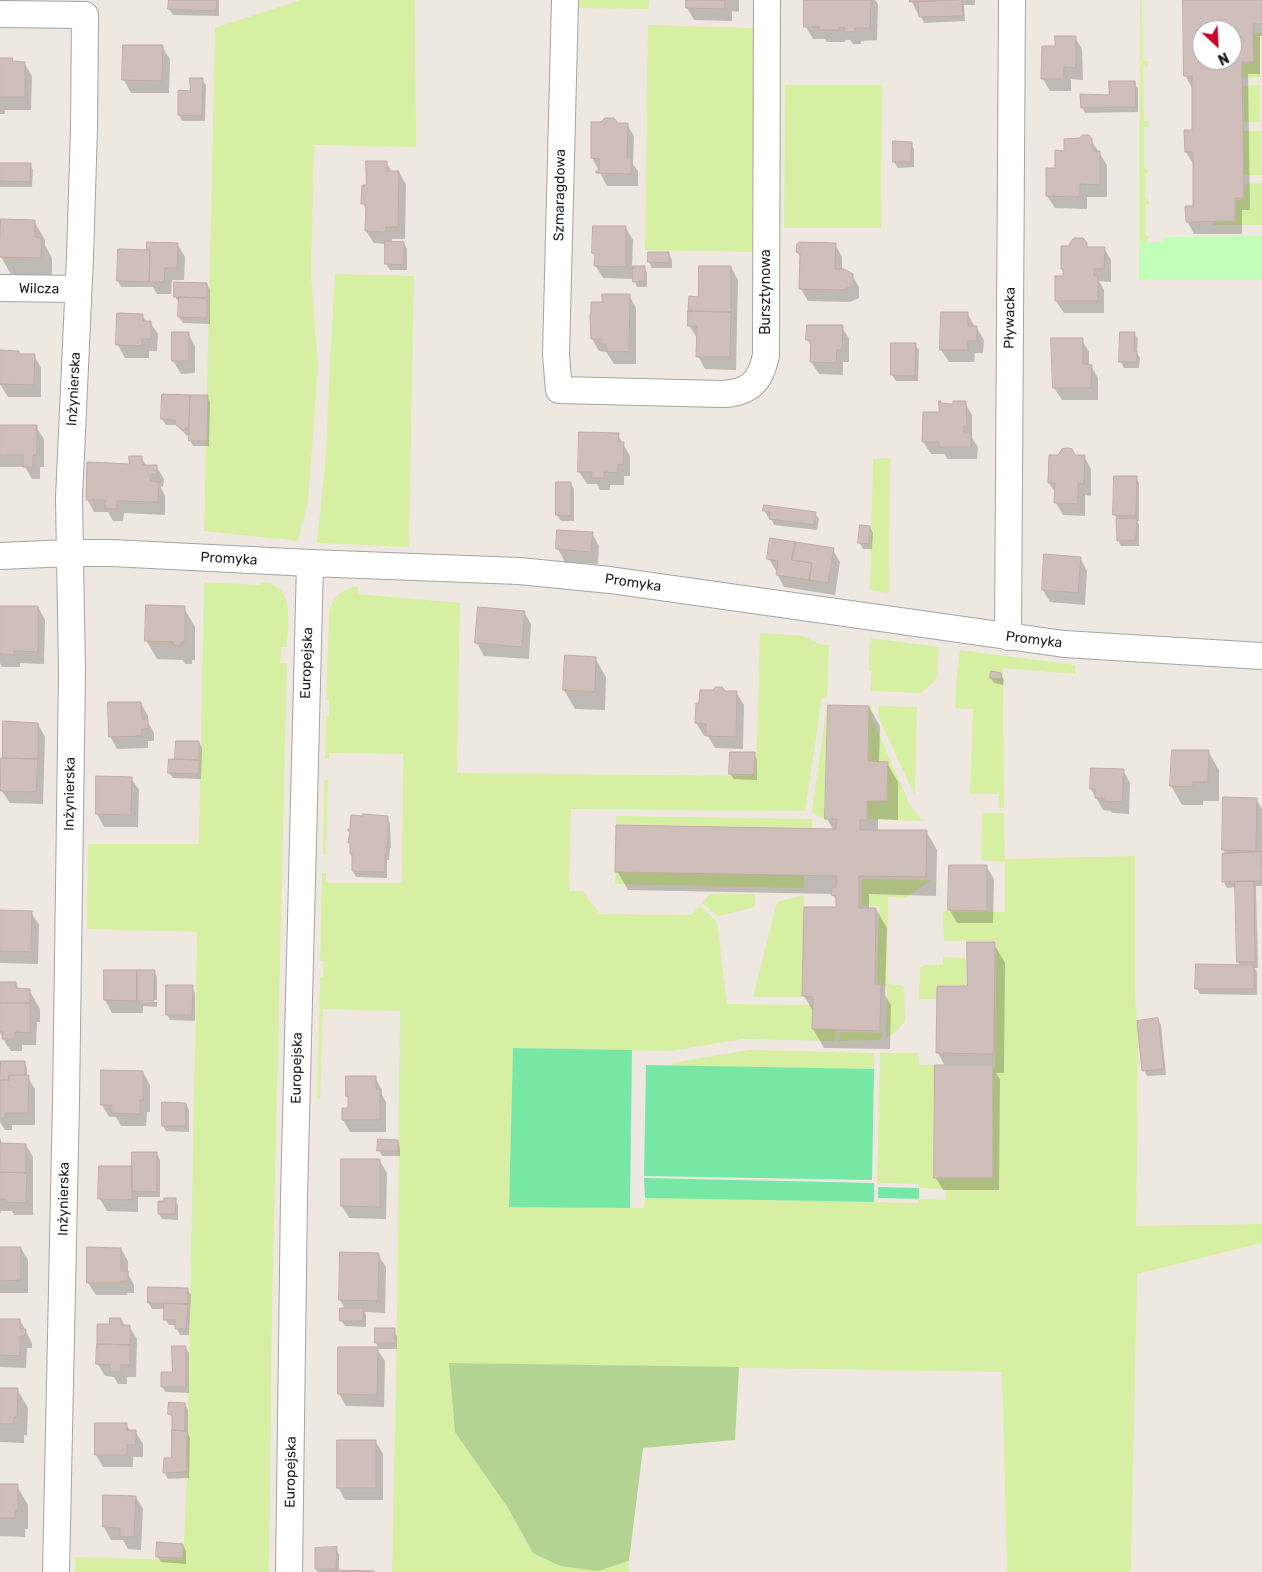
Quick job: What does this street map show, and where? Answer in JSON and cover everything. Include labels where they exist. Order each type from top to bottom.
[{"type":"street","name":"Szmaragdowa","points":[[560,390],[556,355],[565,0]]},
{"type":"street","name":"Bursztynowa","points":[[560,390],[736,394],[748,388],[758,378],[766,355],[767,0]]},
{"type":"street","name":"Pływacka","points":[[1008,636],[1012,0]]},
{"type":"street","name":"Inżynierska","points":[[0,14],[85,15],[84,138],[69,498],[72,672],[56,1572]]},
{"type":"street","name":"Wilcza","points":[[0,288],[78,289]]},
{"type":"street","name":"Promyka","points":[[0,556],[112,553],[519,571],[610,580],[1064,644],[1262,656]]},
{"type":"street","name":"Europejska","points":[[289,1572],[294,1197],[310,563]]},
{"type":"green space","points":[[300,0],[415,0],[416,147],[314,145],[311,274],[318,367],[308,502],[298,541],[204,531],[215,28]]},
{"type":"green space","points":[[576,0],[649,0],[648,9],[576,8]]},
{"type":"green space","points":[[1140,0],[1142,0],[1143,60],[1149,62],[1147,67],[1143,66],[1144,120],[1150,122],[1150,125],[1147,127],[1144,126],[1144,168],[1148,170],[1148,174],[1145,173],[1145,198],[1149,201],[1145,206],[1145,234],[1149,237],[1146,242],[1139,242]]},
{"type":"green space","points":[[648,25],[754,28],[752,252],[645,250]]},
{"type":"green space","points":[[1254,33],[1260,33],[1260,77],[1243,78],[1243,63],[1254,62]]},
{"type":"green space","points":[[785,85],[882,85],[881,228],[784,228]]},
{"type":"green space","points":[[1260,85],[1260,122],[1244,122],[1243,86]]},
{"type":"green space","points":[[1243,131],[1261,131],[1262,175],[1244,175]]},
{"type":"green space","points":[[1262,183],[1262,225],[1213,225],[1213,222],[1236,222],[1236,200],[1245,199],[1245,184]]},
{"type":"green space","points":[[1262,236],[1262,280],[1139,280],[1139,242],[1163,242],[1164,237]]},
{"type":"green space","points":[[335,274],[414,276],[409,547],[317,543],[326,454]]},
{"type":"green space","points":[[890,458],[889,593],[870,590],[873,459]]},
{"type":"green space","points":[[204,582],[260,585],[261,582],[272,584],[280,589],[288,606],[287,647],[281,647],[280,663],[287,663],[272,1309],[269,1572],[75,1572],[75,1557],[183,1560],[187,1476],[197,932],[87,929],[88,844],[199,844]]},
{"type":"green space","points":[[358,586],[358,594],[460,603],[457,773],[756,776],[760,633],[803,636],[819,644],[829,645],[827,698],[821,699],[805,811],[571,809],[569,891],[583,891],[600,914],[691,915],[700,906],[717,922],[727,1004],[812,1005],[812,1029],[836,1030],[835,1041],[743,1039],[671,1051],[513,1048],[509,1206],[644,1208],[645,1198],[918,1203],[919,1199],[946,1200],[946,1189],[919,1188],[918,1184],[877,1183],[880,1053],[918,1053],[919,1065],[963,1065],[962,1085],[987,1070],[995,1069],[996,941],[944,941],[943,911],[1005,912],[1005,862],[981,860],[982,813],[1004,813],[1005,859],[1135,856],[1135,995],[1138,1036],[1136,1226],[1262,1224],[1262,1243],[1137,1274],[1131,1572],[1007,1572],[1002,1372],[450,1363],[455,1432],[508,1508],[533,1553],[598,1571],[629,1561],[629,1572],[392,1572],[400,1011],[323,1009],[320,1099],[317,1099],[320,977],[323,977],[324,961],[320,961],[322,873],[326,873],[326,883],[402,883],[403,754],[329,753],[329,758],[325,758],[326,716],[329,716],[329,700],[326,700],[330,607],[335,598],[347,589]]},
{"type":"green space","points":[[871,638],[939,647],[936,680],[921,693],[870,691],[872,671],[869,670],[869,652]]},
{"type":"green space","points":[[960,650],[1075,665],[1076,674],[1003,668],[1004,808],[999,808],[999,794],[970,794],[973,709],[956,708],[955,705]]},
{"type":"green space","points":[[827,705],[825,819],[812,811]]},
{"type":"green space","points":[[869,705],[872,706],[871,717],[911,807],[923,821],[868,819],[868,801],[888,801],[888,762],[868,761]]},
{"type":"green space","points":[[879,706],[917,707],[915,796],[878,716]]},
{"type":"green space","points":[[324,780],[328,780],[326,855],[323,855]]},
{"type":"green space","points":[[616,816],[812,819],[812,828],[616,824]]},
{"type":"green space","points":[[616,872],[804,875],[804,888],[615,884]]},
{"type":"green space","points":[[862,879],[930,880],[905,898],[888,897],[887,984],[904,987],[905,1021],[897,1031],[886,1038],[887,986],[877,983],[879,906],[861,906]]},
{"type":"green space","points":[[710,894],[755,894],[755,907],[718,916],[702,903]]},
{"type":"green space","points":[[804,895],[802,997],[753,997],[777,902]]},
{"type":"green space","points":[[943,957],[966,958],[966,985],[936,985],[936,999],[919,999],[920,968],[925,965],[943,965]]},
{"type":"green space","points":[[839,1032],[882,1033],[881,1040],[839,1041]]},
{"type":"green space","points":[[513,1048],[632,1050],[630,1208],[509,1207]]},
{"type":"green space","points":[[749,1050],[874,1053],[874,1069],[672,1066],[672,1063]]},
{"type":"green space","points":[[646,1065],[874,1069],[872,1180],[644,1176]]},
{"type":"green space","points":[[644,1178],[874,1183],[874,1202],[645,1198]]},
{"type":"green space","points":[[878,1187],[919,1188],[919,1199],[878,1198]]},
{"type":"green space","points":[[449,1363],[739,1367],[735,1440],[643,1448],[629,1561],[598,1571],[560,1566],[533,1553],[508,1508],[455,1432]]},
{"type":"building","points":[[169,0],[217,0],[216,11],[168,9]]},
{"type":"building","points":[[686,0],[725,0],[725,9],[686,8]]},
{"type":"building","points":[[804,0],[871,0],[870,28],[855,28],[855,32],[844,32],[844,27],[839,28],[839,30],[819,30],[819,27],[804,27]]},
{"type":"building","points":[[910,0],[936,0],[936,1],[910,2]]},
{"type":"building","points":[[962,0],[963,16],[919,17],[918,2]]},
{"type":"building","points":[[1183,0],[1262,0],[1262,24],[1253,24],[1254,62],[1242,62],[1244,198],[1235,198],[1235,221],[1186,222],[1185,206],[1193,206],[1193,152],[1185,152],[1184,130],[1192,130],[1192,76],[1184,76]]},
{"type":"building","points":[[1055,36],[1076,36],[1076,68],[1064,67],[1064,79],[1041,79],[1042,46],[1055,46]]},
{"type":"building","points":[[123,45],[163,45],[162,81],[122,80]]},
{"type":"building","points":[[0,58],[13,58],[12,61],[25,62],[25,97],[0,97]]},
{"type":"building","points":[[190,78],[203,78],[202,116],[178,115],[178,90],[190,91]]},
{"type":"building","points":[[1109,81],[1135,81],[1136,107],[1081,108],[1080,94],[1109,95]]},
{"type":"building","points":[[605,118],[614,118],[618,123],[628,123],[627,157],[631,157],[631,174],[596,173],[596,171],[599,171],[599,159],[591,158],[591,122],[601,122]]},
{"type":"building","points":[[1083,135],[1089,135],[1092,139],[1092,149],[1094,151],[1100,151],[1100,185],[1080,184],[1080,197],[1046,196],[1046,168],[1055,168],[1055,150],[1064,151],[1064,139],[1079,138]]},
{"type":"building","points":[[893,141],[912,142],[911,162],[893,162]]},
{"type":"building","points":[[366,161],[387,161],[387,171],[399,171],[398,227],[386,227],[385,232],[365,231],[366,204],[361,204],[362,185],[366,185]]},
{"type":"building","points":[[0,163],[31,163],[30,182],[0,181]]},
{"type":"building","points":[[1,219],[35,220],[35,237],[42,238],[41,258],[0,257]]},
{"type":"building","points":[[593,226],[626,226],[626,267],[594,266],[595,254],[592,253]]},
{"type":"building","points":[[1074,238],[1083,238],[1087,243],[1087,247],[1105,247],[1104,269],[1094,269],[1094,276],[1098,276],[1098,301],[1055,301],[1055,276],[1063,276],[1063,269],[1061,269],[1061,246],[1069,246]]},
{"type":"building","points":[[385,241],[404,242],[404,265],[385,264]]},
{"type":"building","points":[[147,242],[178,243],[177,268],[165,268],[164,282],[149,282],[150,250],[147,250]]},
{"type":"building","points":[[800,242],[836,243],[835,269],[844,269],[853,274],[853,285],[843,290],[799,289],[800,254],[796,252],[797,244]]},
{"type":"building","points":[[118,249],[150,250],[149,282],[117,281]]},
{"type":"building","points":[[648,252],[669,252],[669,263],[648,262]]},
{"type":"building","points":[[633,266],[645,266],[645,281],[633,282]]},
{"type":"building","points":[[699,266],[731,266],[731,312],[688,311],[689,296],[698,297]]},
{"type":"building","points":[[174,282],[207,283],[207,298],[174,297]]},
{"type":"building","points":[[602,294],[630,294],[629,352],[606,351],[606,344],[601,344],[601,339],[591,339],[591,302],[602,302]]},
{"type":"building","points":[[179,297],[207,298],[207,318],[178,317]]},
{"type":"building","points":[[688,311],[731,312],[730,357],[696,357],[697,326],[688,326]]},
{"type":"building","points":[[941,312],[968,312],[968,326],[977,326],[977,341],[968,341],[968,350],[940,350]]},
{"type":"building","points":[[117,313],[143,314],[143,321],[151,321],[151,339],[142,339],[142,346],[116,345]]},
{"type":"building","points":[[807,325],[843,325],[842,350],[837,350],[836,363],[810,362],[811,340],[806,340]]},
{"type":"building","points":[[172,332],[189,332],[189,361],[172,361]]},
{"type":"building","points":[[1120,332],[1135,332],[1134,351],[1137,351],[1137,362],[1119,362]]},
{"type":"building","points":[[1051,338],[1083,338],[1083,364],[1092,365],[1091,388],[1053,388]]},
{"type":"building","points":[[891,343],[916,343],[915,376],[891,375]]},
{"type":"building","points":[[0,350],[19,351],[19,354],[35,354],[34,385],[0,384]]},
{"type":"building","points":[[162,394],[190,395],[189,428],[183,431],[175,424],[175,420],[161,419]]},
{"type":"building","points":[[190,395],[208,395],[207,441],[189,441]]},
{"type":"building","points":[[939,401],[941,401],[940,403],[953,404],[953,401],[966,401],[967,426],[964,426],[964,433],[971,433],[971,447],[939,447],[939,442],[922,442],[923,412],[939,412]]},
{"type":"building","points":[[0,425],[37,425],[37,455],[33,455],[33,467],[23,467],[23,455],[0,455]]},
{"type":"building","points":[[579,432],[619,433],[618,442],[624,442],[623,465],[618,464],[618,473],[604,472],[604,478],[591,478],[592,472],[578,472]]},
{"type":"building","points":[[1062,449],[1072,449],[1075,455],[1085,455],[1084,484],[1078,483],[1078,504],[1054,503],[1055,483],[1048,483],[1049,455],[1058,455]]},
{"type":"building","points":[[129,456],[142,456],[142,465],[157,465],[157,474],[151,474],[150,481],[159,482],[158,502],[117,501],[117,509],[105,509],[105,500],[86,500],[87,462],[129,464]]},
{"type":"building","points":[[1114,476],[1137,476],[1136,516],[1113,515]]},
{"type":"building","points":[[556,482],[571,482],[571,516],[556,515]]},
{"type":"building","points":[[764,505],[816,512],[814,525],[769,519],[770,512],[763,511]]},
{"type":"building","points":[[1137,518],[1136,540],[1117,541],[1116,519]]},
{"type":"building","points":[[860,525],[870,526],[869,544],[858,543]]},
{"type":"building","points":[[557,530],[593,532],[591,552],[556,549]]},
{"type":"building","points":[[770,538],[796,542],[792,560],[812,563],[809,580],[776,575],[778,561],[767,559]]},
{"type":"building","points":[[795,542],[834,548],[828,583],[809,580],[812,563],[792,560]]},
{"type":"building","points":[[1044,554],[1081,557],[1078,593],[1042,590]]},
{"type":"building","points":[[146,605],[185,606],[185,642],[181,642],[181,646],[173,645],[174,642],[145,641]]},
{"type":"building","points":[[0,606],[38,606],[38,652],[14,651],[14,655],[0,654]]},
{"type":"building","points":[[478,607],[525,611],[522,647],[475,643]]},
{"type":"building","points":[[565,655],[596,657],[595,692],[563,690]]},
{"type":"building","points":[[991,671],[1001,673],[1001,679],[990,678]]},
{"type":"building","points":[[716,687],[722,687],[725,691],[737,691],[736,737],[706,736],[706,724],[695,723],[696,703],[699,703],[700,690],[712,690]]},
{"type":"building","points":[[108,702],[141,702],[142,719],[148,719],[148,729],[142,729],[142,736],[109,737]]},
{"type":"building","points":[[828,705],[869,706],[868,761],[888,762],[887,801],[867,801],[867,820],[860,820],[860,830],[927,830],[926,877],[859,876],[859,908],[876,908],[875,984],[881,984],[880,1031],[812,1029],[813,997],[802,996],[804,907],[836,907],[836,896],[831,895],[832,887],[836,887],[837,876],[615,872],[616,825],[836,829],[837,819],[825,819]]},
{"type":"building","points":[[3,721],[38,723],[38,759],[3,758]]},
{"type":"building","points":[[176,741],[199,741],[199,760],[175,759]]},
{"type":"building","points":[[1172,750],[1209,750],[1208,782],[1193,782],[1193,787],[1170,786]]},
{"type":"building","points":[[730,752],[755,752],[754,775],[729,774]]},
{"type":"building","points":[[0,758],[38,759],[36,792],[1,791]]},
{"type":"building","points":[[169,759],[199,760],[199,774],[168,773]]},
{"type":"building","points":[[1091,768],[1124,769],[1122,802],[1104,801],[1104,798],[1095,798],[1095,789],[1090,789]]},
{"type":"building","points":[[96,776],[132,777],[131,815],[96,814]]},
{"type":"building","points":[[1223,797],[1257,798],[1256,851],[1222,850]]},
{"type":"building","points":[[363,814],[388,816],[385,872],[352,871],[352,854],[350,854],[350,843],[348,843],[350,832],[348,829],[350,829],[351,815],[363,816]]},
{"type":"building","points":[[1261,852],[1262,881],[1222,882],[1222,854]]},
{"type":"building","points":[[949,865],[987,865],[987,911],[948,910]]},
{"type":"building","points":[[1235,881],[1254,881],[1255,962],[1237,962]]},
{"type":"building","points":[[0,910],[32,911],[31,952],[0,951]]},
{"type":"building","points":[[967,942],[995,942],[994,1054],[936,1053],[937,986],[967,986]]},
{"type":"building","points":[[1196,964],[1254,965],[1254,989],[1195,989]]},
{"type":"building","points":[[104,970],[137,970],[137,1001],[104,1000]]},
{"type":"building","points":[[137,970],[155,970],[154,1001],[137,1001]]},
{"type":"building","points":[[0,982],[16,982],[16,988],[30,989],[30,1003],[0,1003]]},
{"type":"building","points":[[166,985],[193,985],[192,1015],[166,1015]]},
{"type":"building","points":[[0,1003],[30,1003],[30,1033],[15,1032],[15,1039],[2,1039],[3,1032],[0,1032]]},
{"type":"building","points":[[1158,1018],[1164,1069],[1142,1071],[1137,1021]]},
{"type":"building","points":[[1,1061],[25,1061],[25,1075],[9,1075],[9,1080],[0,1080]]},
{"type":"building","points":[[935,1065],[993,1065],[993,1178],[934,1178]]},
{"type":"building","points":[[101,1070],[143,1071],[143,1100],[140,1100],[140,1114],[112,1113],[112,1105],[101,1105]]},
{"type":"building","points":[[9,1075],[29,1075],[28,1113],[5,1113],[5,1118],[0,1118],[0,1080],[9,1080]]},
{"type":"building","points":[[346,1076],[376,1076],[376,1089],[380,1089],[380,1120],[342,1120],[342,1108],[348,1108]]},
{"type":"building","points":[[162,1102],[186,1103],[186,1126],[162,1126]]},
{"type":"building","points":[[378,1139],[398,1140],[398,1151],[377,1151]]},
{"type":"building","points":[[0,1143],[26,1144],[26,1173],[0,1172]]},
{"type":"building","points":[[132,1152],[157,1152],[157,1192],[132,1191]]},
{"type":"building","points":[[341,1159],[380,1159],[380,1207],[341,1206]]},
{"type":"building","points":[[99,1166],[132,1166],[132,1200],[98,1199]]},
{"type":"building","points":[[0,1172],[27,1173],[26,1203],[6,1202],[6,1199],[0,1199]]},
{"type":"building","points":[[164,1198],[176,1198],[175,1214],[158,1214],[158,1201],[164,1201]]},
{"type":"building","points":[[0,1247],[21,1247],[21,1280],[0,1281]]},
{"type":"building","points":[[87,1247],[121,1248],[121,1271],[128,1271],[128,1281],[121,1281],[121,1283],[87,1283]]},
{"type":"building","points":[[340,1252],[379,1253],[378,1301],[339,1300]]},
{"type":"building","points":[[148,1287],[188,1288],[188,1304],[148,1303]]},
{"type":"building","points":[[164,1303],[188,1304],[186,1329],[175,1329],[175,1320],[164,1320]]},
{"type":"building","points":[[340,1308],[363,1308],[364,1321],[340,1321]]},
{"type":"building","points":[[110,1318],[121,1318],[121,1325],[130,1325],[130,1345],[97,1344],[97,1324],[109,1324]]},
{"type":"building","points":[[0,1319],[20,1319],[20,1329],[26,1329],[25,1336],[20,1336],[20,1356],[0,1355]]},
{"type":"building","points":[[375,1328],[395,1328],[395,1343],[375,1343]]},
{"type":"building","points":[[97,1344],[130,1345],[130,1365],[121,1365],[121,1372],[110,1372],[110,1365],[96,1364]]},
{"type":"building","points":[[172,1346],[186,1346],[186,1387],[161,1387],[161,1372],[172,1372]]},
{"type":"building","points":[[338,1347],[378,1347],[377,1395],[338,1394]]},
{"type":"building","points":[[0,1388],[18,1388],[17,1417],[14,1417],[13,1424],[0,1424]]},
{"type":"building","points":[[169,1402],[185,1403],[185,1431],[172,1430],[172,1415],[168,1414]]},
{"type":"building","points":[[95,1423],[127,1423],[127,1430],[136,1430],[136,1445],[127,1445],[127,1455],[95,1455]]},
{"type":"building","points":[[172,1430],[187,1431],[187,1472],[163,1473],[164,1458],[171,1458]]},
{"type":"building","points":[[337,1440],[376,1440],[376,1488],[337,1488]]},
{"type":"building","points":[[0,1484],[18,1484],[18,1511],[15,1510],[15,1518],[0,1518]]},
{"type":"building","points":[[103,1495],[136,1496],[134,1537],[120,1537],[120,1528],[103,1527]]},
{"type":"building","points":[[157,1542],[183,1544],[183,1558],[156,1557]]},
{"type":"building","points":[[337,1547],[336,1569],[315,1569],[315,1548]]},
{"type":"building","points":[[335,1570],[374,1571],[374,1572],[335,1572]]}]
